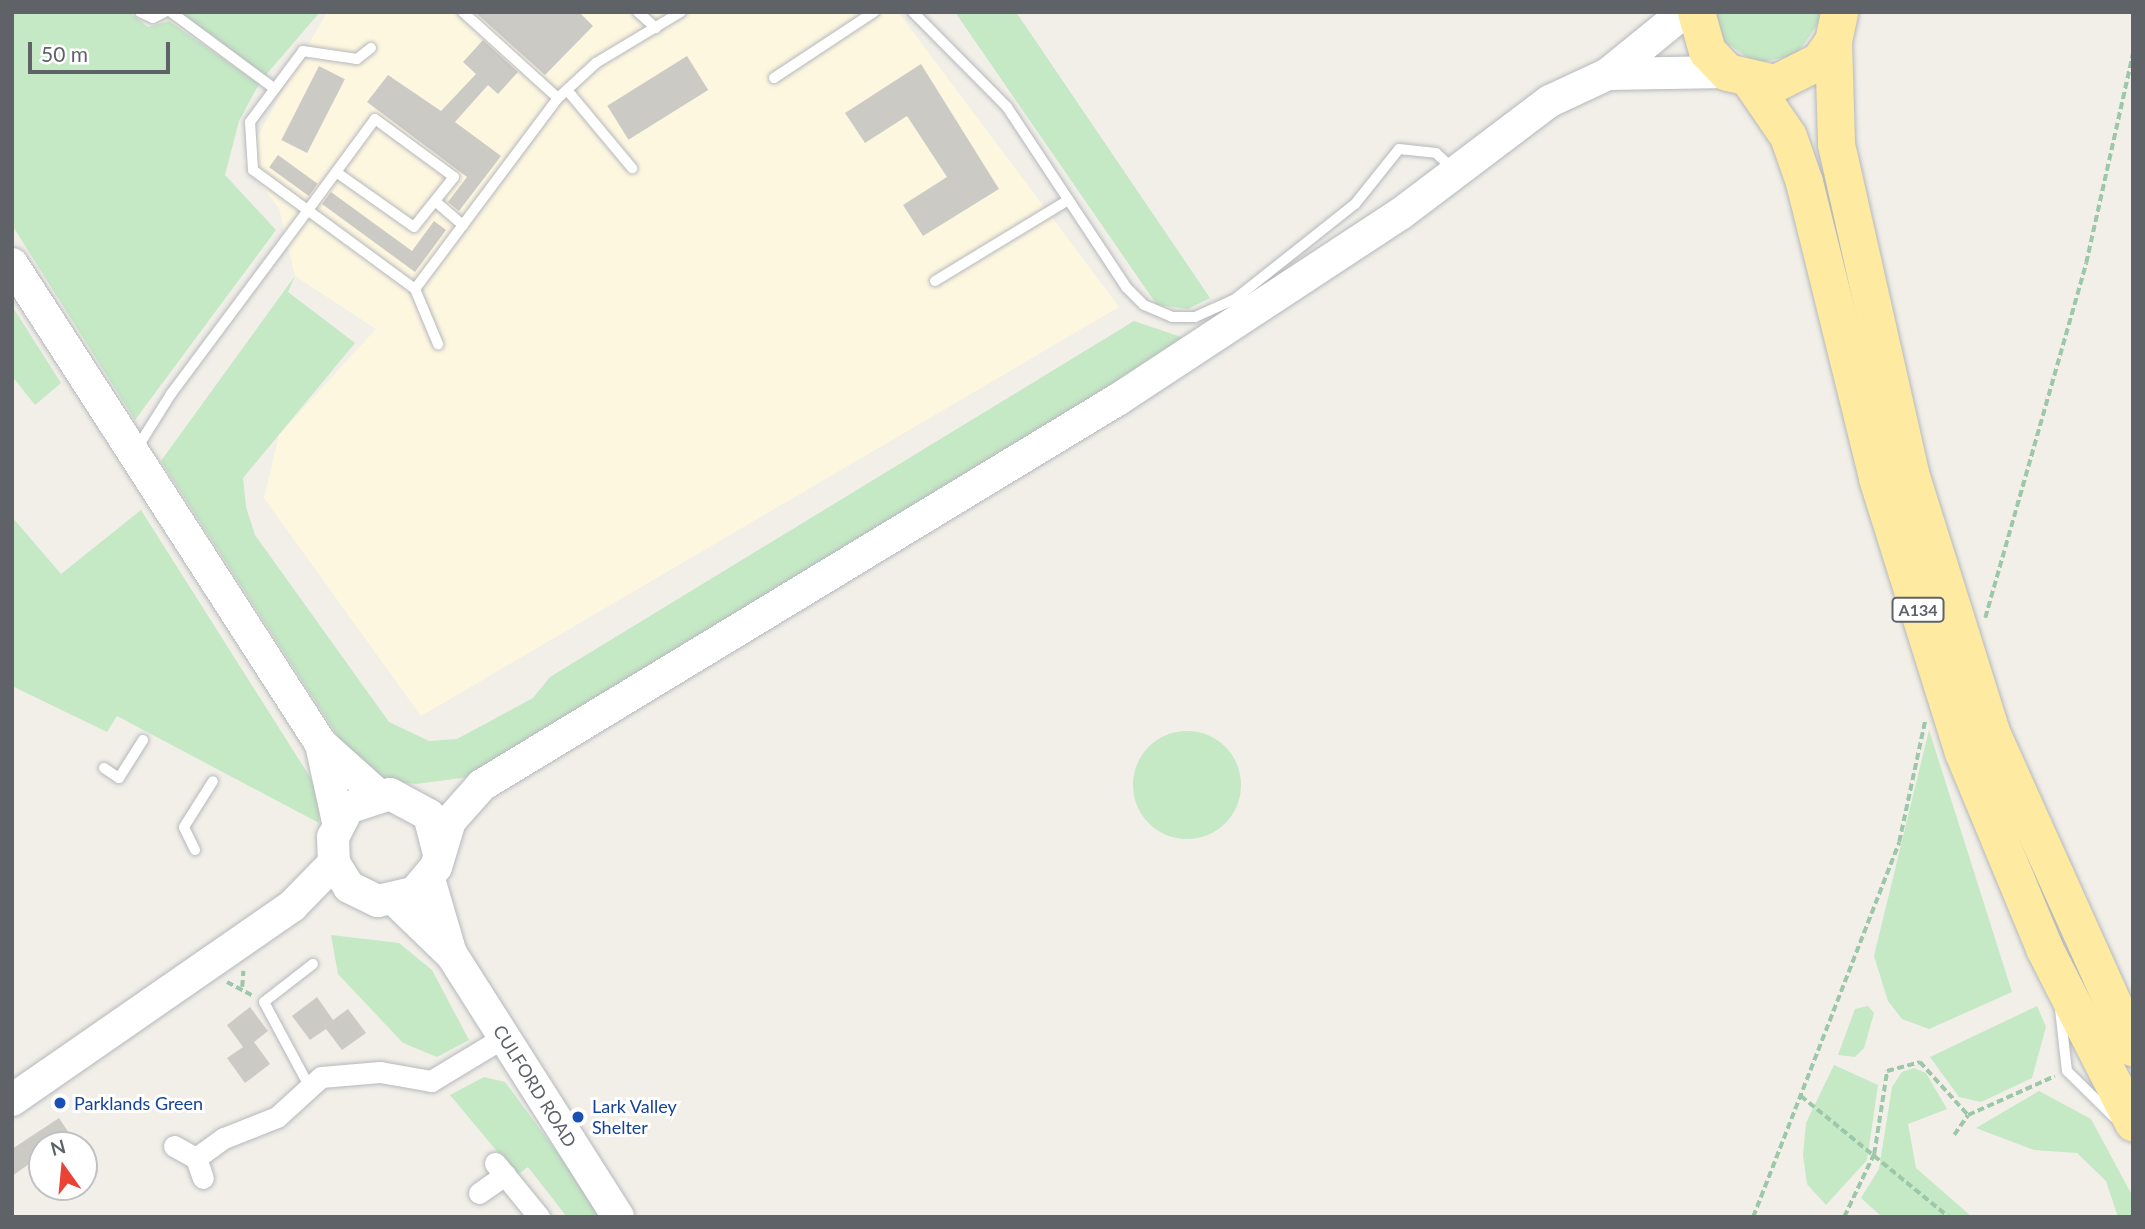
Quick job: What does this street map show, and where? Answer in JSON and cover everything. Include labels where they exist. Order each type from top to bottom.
[{"type":"highway","points":[[1696,12],[1707,51],[1739,77],[1799,76],[1836,27]]},
{"type":"highway","name":"A134","points":[[1836,27],[1836,144],[1856,250],[1910,473],[1997,744],[2133,1048]]},
{"type":"highway","name":"A134","points":[[1739,77],[1788,136],[1804,182],[1877,478],[1963,752],[2060,979],[2133,1123]]},
{"type":"main road","points":[[292,906],[361,895],[395,900],[434,867],[450,821],[482,785],[1117,400],[1399,215],[1454,170],[1550,101],[1608,74],[1684,12]]},
{"type":"main road","points":[[1608,74],[1739,77]]},
{"type":"main road","points":[[12,264],[321,744],[377,794],[414,802],[482,785]]},
{"type":"main road","points":[[12,1100],[292,906],[334,863],[338,821],[321,744]]},
{"type":"main road","points":[[338,821],[348,808],[377,794]]},
{"type":"main road","points":[[414,802],[429,815],[434,867]]},
{"type":"main road","points":[[334,863],[361,895]]},
{"type":"main road","name":"CULFORD ROAD","points":[[434,867],[452,955]]},
{"type":"main road","name":"CULFORD ROAD","points":[[395,900],[452,955],[618,1217]]},
{"type":"street","points":[[174,1146],[199,1168],[224,1138],[277,1117],[308,1084],[344,1072],[431,1081],[504,1037]]},
{"type":"street","points":[[479,1193],[500,1169],[539,1217]]},
{"type":"lane","points":[[140,12],[153,18],[165,12]]},
{"type":"lane","points":[[171,12],[275,89]]},
{"type":"lane","points":[[463,12],[562,94],[632,168]]},
{"type":"lane","points":[[638,12],[656,27]]},
{"type":"lane","points":[[415,289],[562,94],[596,63],[681,12]]},
{"type":"lane","points":[[774,78],[874,12]]},
{"type":"lane","points":[[914,12],[1007,107],[1068,200],[1144,305],[1172,317],[1195,317],[1235,299],[1355,204],[1399,149],[1436,153],[1454,170]]},
{"type":"lane","points":[[371,48],[357,60],[303,51],[250,122],[253,170],[415,289],[438,344]]},
{"type":"lane","points":[[133,453],[308,210],[375,119],[454,177],[414,228],[336,172]]},
{"type":"lane","points":[[935,281],[1068,200]]},
{"type":"lane","points":[[435,201],[463,225]]},
{"type":"lane","points":[[104,768],[119,778],[143,740]]},
{"type":"lane","points":[[195,850],[184,827],[213,781]]},
{"type":"lane","points":[[308,1084],[264,1002],[313,964]]},
{"type":"lane","points":[[2060,979],[2067,1071],[2133,1138]]},
{"type":"path","points":[[1968,656],[1993,599],[2086,263],[2133,53]]},
{"type":"path","points":[[1753,1217],[1899,842],[1917,743]]},
{"type":"path","points":[[213,978],[264,1002]]},
{"type":"path","points":[[1844,1217],[1874,1154],[1887,1071],[1898,1064],[1920,1062],[1931,1069],[1945,1097],[1968,1115]]},
{"type":"path","points":[[1954,1135],[1968,1115],[2067,1071]]},
{"type":"path","points":[[1801,1096],[1950,1217]]},
{"type":"shaded area","points":[[327,12],[898,12],[1119,307],[421,716],[264,498],[279,435],[376,329],[295,276],[279,208],[243,162]]},
{"type":"green space","points":[[12,12],[129,12],[148,27],[169,21],[259,84],[239,121],[225,175],[276,230],[135,420],[12,225]]},
{"type":"green space","points":[[176,12],[320,12],[265,76]]},
{"type":"green space","points":[[955,12],[1016,12],[1210,298],[1188,309],[1157,305]]},
{"type":"green space","points":[[1714,12],[1820,12],[1820,21],[1796,55],[1756,63],[1722,40]]},
{"type":"green space","points":[[295,276],[288,292],[355,343],[243,478],[246,507],[255,535],[389,722],[429,741],[457,739],[533,698],[550,677],[1134,321],[1187,339],[476,776],[416,784],[383,780],[353,760],[161,461]]},
{"type":"green space","points":[[12,306],[61,383],[35,405],[12,376]]},
{"type":"green space","points":[[141,510],[310,777],[320,799],[319,823],[117,716],[107,732],[12,686],[12,517],[61,574]]},
{"type":"green space","points":[[1929,730],[2012,992],[1929,1029],[1902,1019],[1888,1001],[1874,956]]},
{"type":"green space","points":[[1187,731],[1208,735],[1225,747],[1237,764],[1241,785],[1237,806],[1225,823],[1208,835],[1187,839],[1166,835],[1149,823],[1137,806],[1133,785],[1137,764],[1149,747],[1166,735]]},
{"type":"green space","points":[[331,935],[399,943],[432,970],[469,1040],[437,1057],[403,1043],[338,974]]},
{"type":"green space","points":[[1868,1006],[1874,1013],[1864,1048],[1855,1057],[1838,1055],[1855,1009]]},
{"type":"green space","points":[[2037,1006],[2046,1027],[2032,1078],[1981,1102],[1959,1097],[1930,1057]]},
{"type":"green space","points":[[1834,1065],[1878,1085],[1867,1160],[1826,1205],[1807,1184],[1803,1155],[1806,1123]]},
{"type":"green space","points":[[1914,1068],[1926,1073],[1947,1109],[1908,1124],[1916,1168],[1972,1217],[1882,1217],[1861,1198],[1879,1169],[1892,1087],[1902,1072]]},
{"type":"green space","points":[[484,1077],[505,1082],[605,1217],[567,1217],[528,1167],[517,1175],[450,1095]]},
{"type":"green space","points":[[2039,1091],[2091,1119],[2133,1197],[2133,1217],[2118,1217],[2106,1181],[2077,1153],[2034,1150],[1976,1128]]},
{"type":"building","points":[[475,12],[579,12],[593,26],[545,75]]},
{"type":"building","points":[[483,40],[518,72],[498,94],[488,85],[455,122],[501,156],[459,211],[448,202],[467,177],[367,102],[388,75],[441,111],[476,74],[463,62]]},
{"type":"building","points":[[687,56],[708,90],[628,140],[607,106]]},
{"type":"building","points":[[921,64],[999,189],[923,236],[903,205],[947,177],[907,116],[865,143],[845,113]]},
{"type":"building","points":[[319,66],[345,79],[307,153],[281,140]]},
{"type":"building","points":[[278,155],[318,184],[309,196],[269,167]]},
{"type":"building","points":[[331,192],[412,251],[434,221],[446,230],[415,272],[322,204]]},
{"type":"building","points":[[317,997],[333,1020],[348,1009],[366,1033],[342,1050],[326,1029],[310,1040],[292,1016]]},
{"type":"building","points":[[250,1007],[268,1031],[254,1042],[270,1064],[245,1083],[227,1058],[243,1047],[227,1025]]},
{"type":"building","points":[[59,1118],[68,1131],[39,1131]]},
{"type":"building","points":[[28,1138],[28,1165],[12,1176],[12,1149]]},
{"type":"place","name":"Parklands Green","points":[[60,1103]]},
{"type":"place","name":"Lark Valley Shelter","points":[[578,1117]]}]
